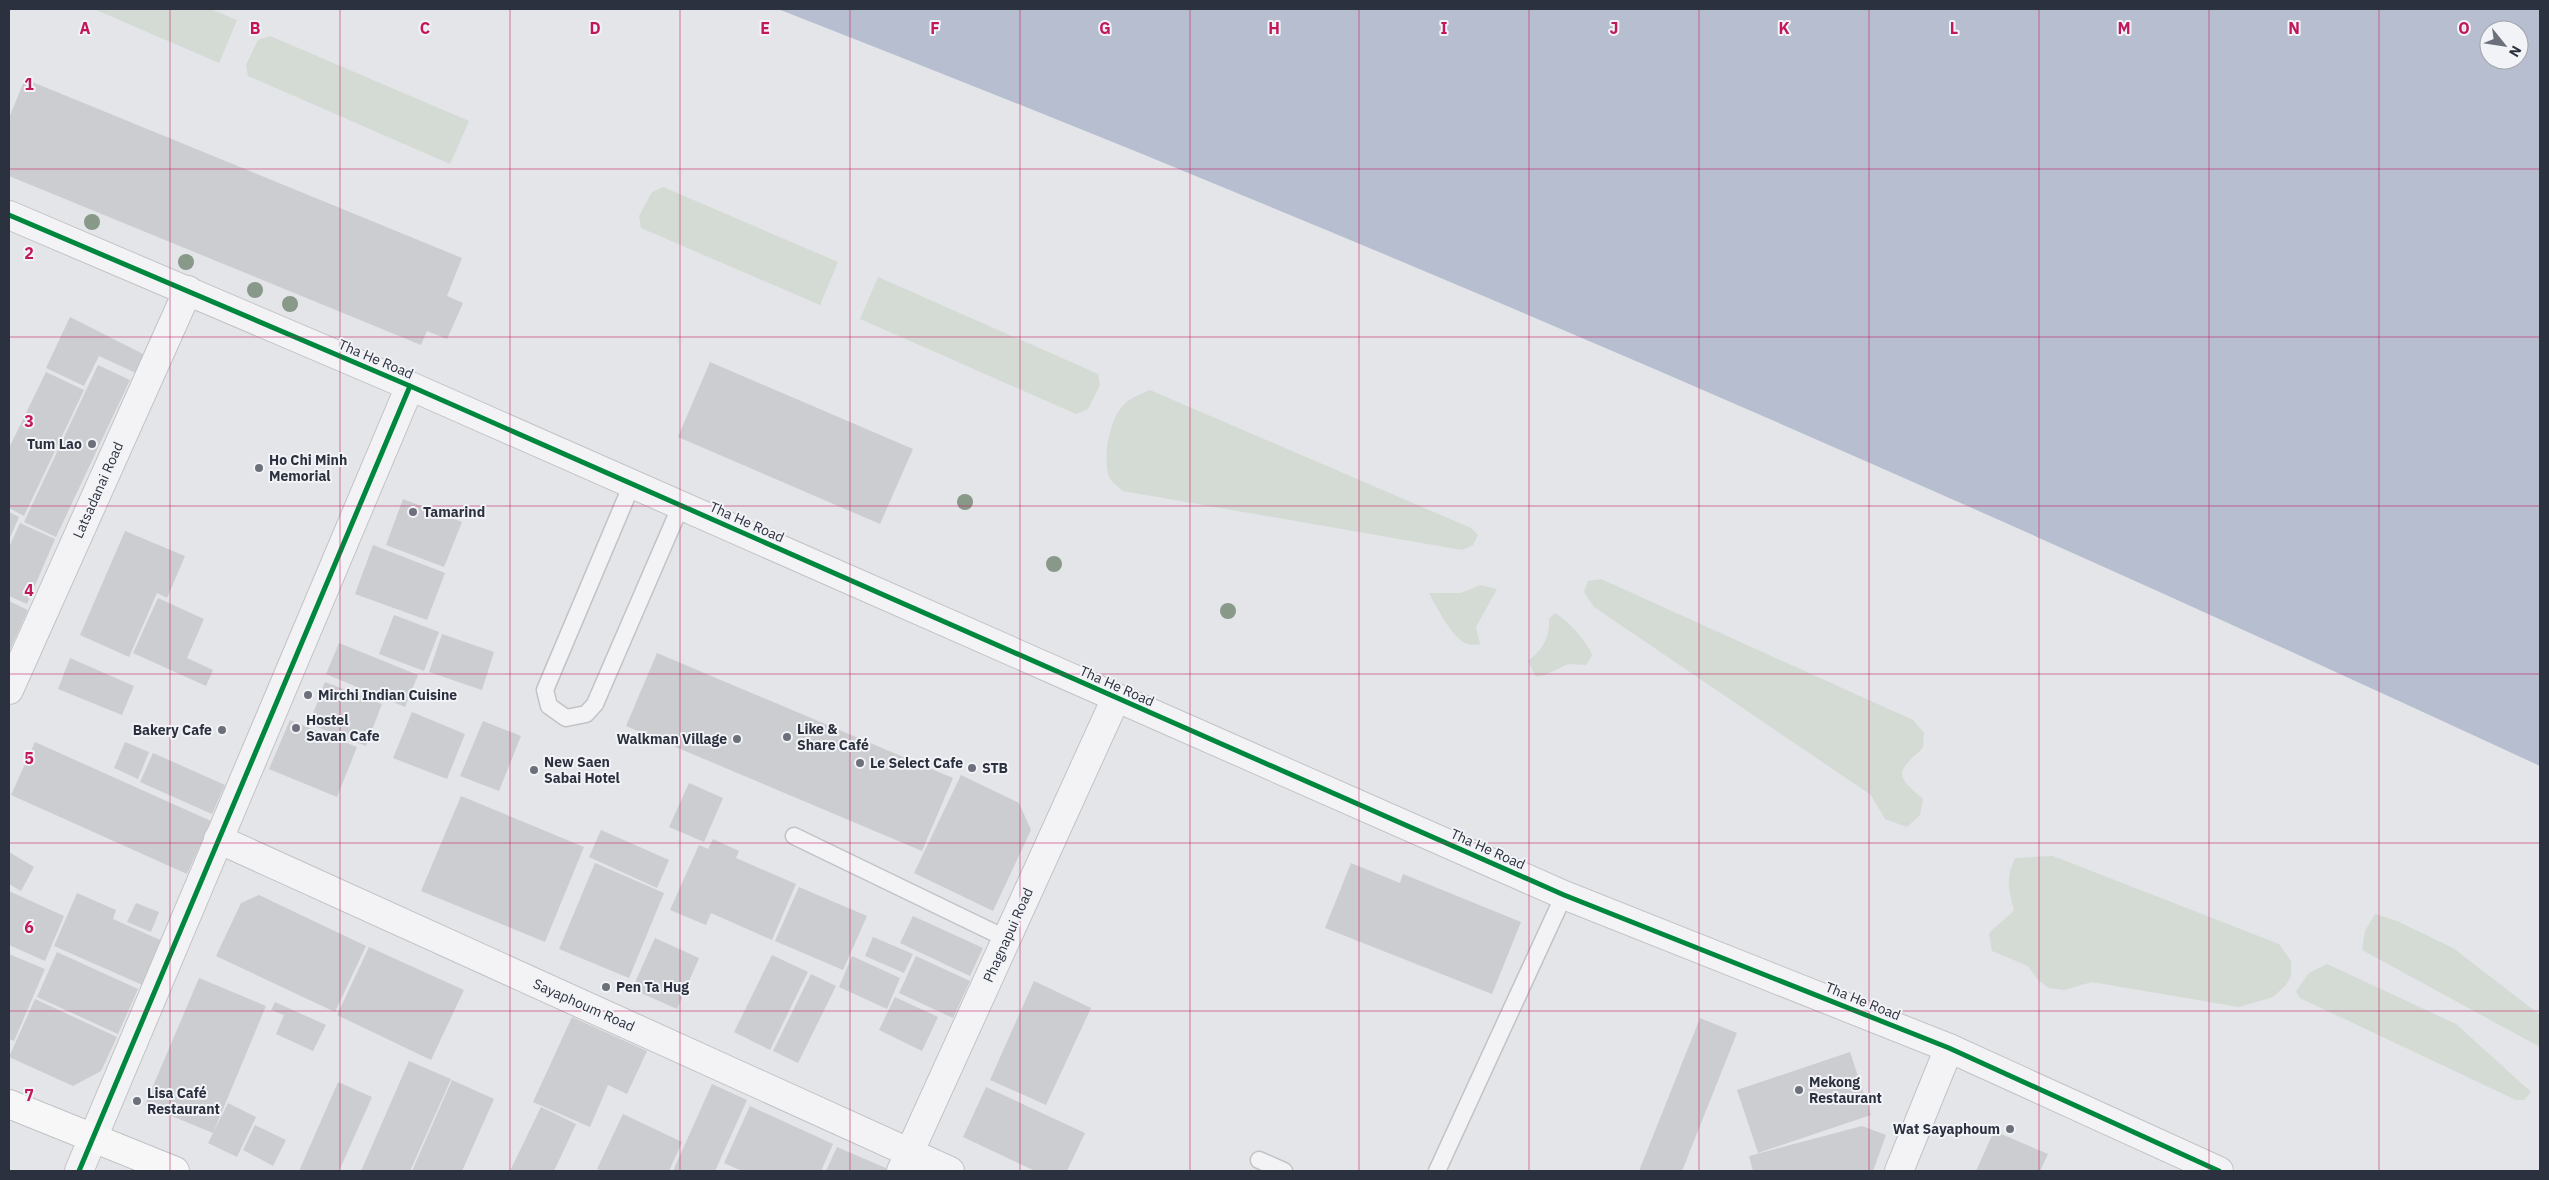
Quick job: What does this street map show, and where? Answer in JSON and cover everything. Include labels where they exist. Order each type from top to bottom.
[{"type":"main road","points":[[9,1104],[175,1171]]},
{"type":"street","name":"Tha He Road","points":[[9,215],[410,386],[1564,895],[1949,1048],[2219,1171]]},
{"type":"street","name":"Latsadanai Road","points":[[9,690],[188,290]]},
{"type":"street","points":[[79,1171],[410,386]]},
{"type":"street","name":"Phagnapui Road","points":[[905,1162],[1116,698]]},
{"type":"street","name":"Sayaphoum Road","points":[[218,839],[905,1162],[950,1171]]},
{"type":"street","points":[[1900,1171],[1949,1048]]},
{"type":"lane","points":[[632,484],[545,690],[549,706],[566,718],[586,714],[596,704],[681,505]]},
{"type":"lane","points":[[794,836],[1007,939]]},
{"type":"lane","points":[[1437,1171],[1564,895]]},
{"type":"lane","points":[[1259,1160],[1284,1171]]},
{"type":"shaded area","points":[[94,9],[210,9],[237,20],[219,63]]},
{"type":"shaded area","points":[[270,36],[469,121],[450,164],[248,76],[246,65],[258,40]]},
{"type":"shaded area","points":[[663,187],[838,262],[820,305],[641,228],[639,216],[652,192]]},
{"type":"shaded area","points":[[878,277],[1098,374],[1100,385],[1088,409],[1076,414],[860,319]]},
{"type":"shaded area","points":[[1150,390],[1471,528],[1478,535],[1473,545],[1462,550],[1123,491],[1113,483],[1107,468],[1107,447],[1112,424],[1122,406],[1131,399]]},
{"type":"shaded area","points":[[1601,579],[1913,720],[1924,733],[1923,748],[1903,768],[1902,774],[1907,784],[1923,799],[1920,815],[1907,827],[1885,819],[1871,795],[1594,607],[1584,592],[1588,581]]},
{"type":"shaded area","points":[[1480,585],[1497,589],[1476,627],[1480,644],[1476,645],[1462,641],[1451,630],[1429,593],[1461,593]]},
{"type":"shaded area","points":[[1555,613],[1576,632],[1592,655],[1586,665],[1568,664],[1545,675],[1536,677],[1528,661],[1545,643],[1549,619]]},
{"type":"shaded area","points":[[2053,856],[2279,944],[2291,961],[2291,976],[2286,985],[2273,997],[2239,1007],[2092,982],[2064,990],[2049,988],[2038,980],[2028,966],[1992,951],[1989,934],[2014,910],[2010,896],[2009,878],[2015,858]]},
{"type":"shaded area","points":[[2375,914],[2397,921],[2453,948],[2540,1015],[2540,1047],[2362,950],[2365,931]]},
{"type":"shaded area","points":[[2327,964],[2456,1024],[2531,1092],[2524,1100],[2516,1100],[2300,998],[2296,991],[2309,973]]},
{"type":"water","points":[[778,9],[2540,9],[2540,766],[1885,469],[1223,187]]},
{"type":"building","points":[[25,79],[462,258],[447,296],[463,303],[447,339],[427,331],[421,345],[9,176],[9,118]]},
{"type":"building","points":[[70,317],[147,356],[138,374],[99,356],[84,386],[46,368]]},
{"type":"building","points":[[710,362],[913,449],[880,524],[678,437]]},
{"type":"building","points":[[98,365],[130,380],[56,537],[24,522]]},
{"type":"building","points":[[46,372],[84,390],[24,516],[9,508],[9,448]]},
{"type":"building","points":[[403,499],[462,522],[444,567],[386,545]]},
{"type":"building","points":[[9,512],[19,517],[9,540]]},
{"type":"building","points":[[20,523],[55,539],[27,604],[9,596],[9,547]]},
{"type":"building","points":[[125,531],[185,556],[167,598],[157,593],[129,657],[80,635]]},
{"type":"building","points":[[373,545],[445,573],[427,620],[355,594]]},
{"type":"building","points":[[158,598],[204,619],[187,658],[213,670],[206,686],[133,653]]},
{"type":"building","points":[[9,601],[28,610],[9,652]]},
{"type":"building","points":[[394,615],[439,632],[424,671],[379,654]]},
{"type":"building","points":[[442,634],[494,652],[482,690],[429,672]]},
{"type":"building","points":[[339,643],[418,675],[405,707],[326,674]]},
{"type":"building","points":[[657,653],[953,778],[922,851],[626,726]]},
{"type":"building","points":[[70,658],[134,686],[122,715],[58,689]]},
{"type":"building","points":[[325,682],[382,704],[366,746],[309,724]]},
{"type":"building","points":[[412,712],[465,734],[447,779],[393,758]]},
{"type":"building","points":[[290,720],[357,747],[337,797],[269,769]]},
{"type":"building","points":[[483,721],[521,736],[499,791],[460,776]]},
{"type":"building","points":[[35,742],[211,821],[187,874],[11,795]]},
{"type":"building","points":[[125,742],[149,752],[138,779],[114,768]]},
{"type":"building","points":[[153,753],[225,785],[212,814],[140,782]]},
{"type":"building","points":[[961,775],[1019,803],[1031,830],[993,911],[914,873]]},
{"type":"building","points":[[689,783],[723,798],[704,842],[669,827]]},
{"type":"building","points":[[461,796],[584,847],[545,942],[421,891]]},
{"type":"building","points":[[601,830],[669,860],[657,888],[589,857]]},
{"type":"building","points":[[713,839],[739,851],[736,858],[796,884],[772,940],[711,913],[706,925],[670,910],[699,845],[708,849]]},
{"type":"building","points":[[9,852],[34,867],[21,891],[9,884]]},
{"type":"building","points":[[595,863],[664,893],[629,978],[559,949]]},
{"type":"building","points":[[1351,863],[1400,883],[1403,874],[1521,922],[1492,994],[1325,928]]},
{"type":"building","points":[[799,887],[867,916],[843,970],[775,941]]},
{"type":"building","points":[[9,891],[64,916],[45,961],[9,945]]},
{"type":"building","points":[[77,893],[116,910],[113,919],[167,943],[147,987],[54,946]]},
{"type":"building","points":[[259,895],[366,946],[335,1012],[216,956],[241,903]]},
{"type":"building","points":[[136,903],[159,912],[151,932],[127,922]]},
{"type":"building","points":[[913,916],[983,948],[970,976],[900,943]]},
{"type":"building","points":[[873,937],[913,954],[904,973],[865,956]]},
{"type":"building","points":[[655,938],[699,958],[677,1009],[632,989]]},
{"type":"building","points":[[369,947],[464,990],[431,1060],[337,1015]]},
{"type":"building","points":[[57,952],[138,989],[118,1034],[37,997]]},
{"type":"building","points":[[9,954],[45,969],[14,1041],[9,1039]]},
{"type":"building","points":[[772,955],[808,972],[770,1050],[734,1032]]},
{"type":"building","points":[[852,956],[900,978],[887,1009],[839,987]]},
{"type":"building","points":[[916,956],[970,981],[953,1018],[899,993]]},
{"type":"building","points":[[811,974],[836,986],[798,1063],[773,1051]]},
{"type":"building","points":[[199,978],[266,1006],[213,1133],[145,1105]]},
{"type":"building","points":[[1034,981],[1091,1008],[1046,1105],[990,1080]]},
{"type":"building","points":[[895,997],[938,1017],[922,1051],[879,1030]]},
{"type":"building","points":[[35,999],[117,1037],[101,1071],[73,1086],[9,1057]]},
{"type":"building","points":[[275,1002],[326,1025],[313,1051],[276,1034],[284,1015],[271,1010]]},
{"type":"building","points":[[572,1017],[647,1051],[627,1094],[608,1085],[590,1127],[533,1102]]},
{"type":"building","points":[[1700,1018],[1737,1033],[1682,1171],[1639,1171]]},
{"type":"building","points":[[1850,1052],[1871,1115],[1758,1153],[1737,1090]]},
{"type":"building","points":[[409,1061],[451,1079],[410,1171],[361,1171]]},
{"type":"building","points":[[452,1080],[494,1099],[462,1171],[412,1171]]},
{"type":"building","points":[[338,1082],[372,1097],[339,1171],[299,1171]]},
{"type":"building","points":[[712,1084],[747,1100],[715,1171],[673,1171]]},
{"type":"building","points":[[986,1087],[1085,1133],[1067,1171],[1035,1171],[963,1137]]},
{"type":"building","points":[[228,1103],[256,1117],[237,1157],[208,1143]]},
{"type":"building","points":[[750,1106],[833,1144],[821,1171],[742,1171],[724,1163]]},
{"type":"building","points":[[541,1107],[576,1124],[554,1171],[510,1171]]},
{"type":"building","points":[[623,1114],[682,1142],[669,1171],[602,1171],[597,1169]]},
{"type":"building","points":[[255,1125],[286,1140],[273,1166],[243,1150]]},
{"type":"building","points":[[1862,1126],[1886,1135],[1873,1171],[1753,1171],[1749,1156]]},
{"type":"building","points":[[1994,1131],[2048,1154],[2040,1171],[1976,1171]]},
{"type":"building","points":[[837,1147],[888,1169],[887,1171],[826,1171]]},
{"type":"cycle path","points":[[9,215],[410,386],[1564,895],[1949,1048],[2219,1171]]},
{"type":"cycle path","points":[[79,1171],[410,386]]},
{"type":"place","name":"Tum Lao","points":[[92,444]]},
{"type":"place","name":"Ho Chi Minh Memorial","points":[[259,468]]},
{"type":"place","name":"Tamarind","points":[[413,512]]},
{"type":"place","name":"Mirchi Indian Cuisine","points":[[308,695]]},
{"type":"place","name":"Hostel Savan Cafe","points":[[296,728]]},
{"type":"place","name":"Bakery Cafe","points":[[222,730]]},
{"type":"place","name":"Like & Share Café","points":[[787,737]]},
{"type":"place","name":"Walkman Village","points":[[737,739]]},
{"type":"place","name":"Le Select Cafe","points":[[860,763]]},
{"type":"place","name":"STB","points":[[972,768]]},
{"type":"place","name":"New Saen Sabai Hotel","points":[[534,770]]},
{"type":"place","name":"Pen Ta Hug","points":[[606,987]]},
{"type":"place","name":"Mekong Restaurant","points":[[1799,1090]]},
{"type":"place","name":"Lisa Café Restaurant","points":[[137,1101]]},
{"type":"place","name":"Wat Sayaphoum","points":[[2010,1129]]}]
